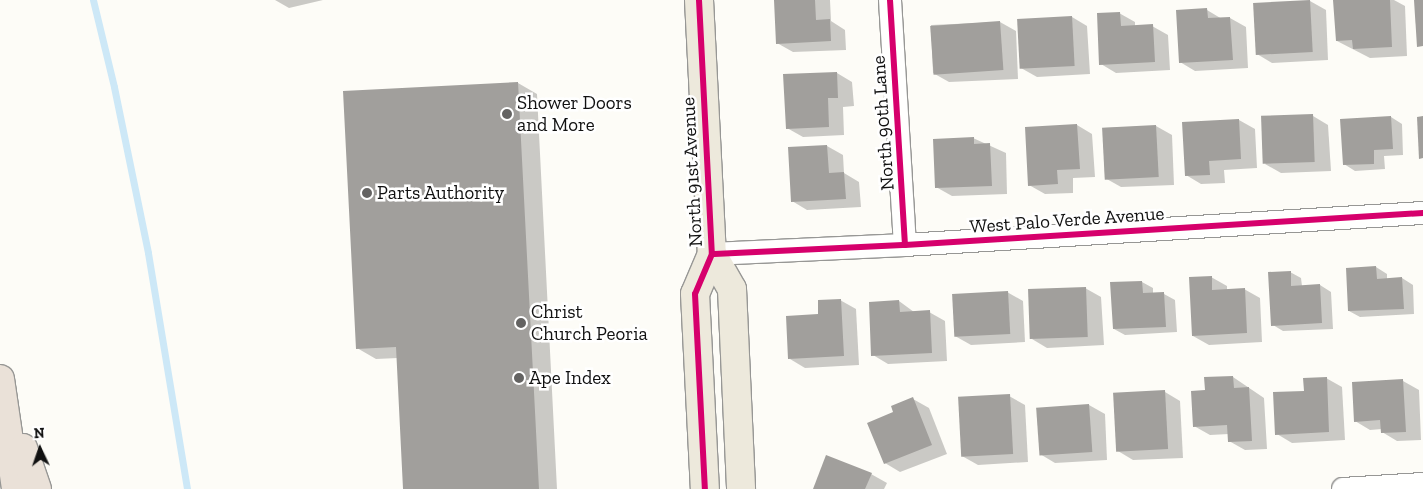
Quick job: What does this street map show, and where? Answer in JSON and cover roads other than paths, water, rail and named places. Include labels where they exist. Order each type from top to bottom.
[{"type":"highway","points":[[1,382],[16,489]]},
{"type":"highway","points":[[1,382],[37,489]]},
{"type":"main road","name":"North 91st Avenue","points":[[699,0],[712,254],[696,294],[705,489]]},
{"type":"main road","name":"North 91st Avenue","points":[[712,254],[732,289],[741,489]]},
{"type":"street","name":"North 90th Lane","points":[[890,0],[905,245]]},
{"type":"street","name":"West Palo Verde Avenue","points":[[712,254],[905,245],[1423,213]]},
{"type":"street","points":[[1343,489],[1423,484]]},
{"type":"waterway","points":[[93,0],[114,87],[148,253],[187,489]]},
{"type":"place","name":"Shower Doors and More","points":[[507,114]]},
{"type":"place","name":"Parts Authority","points":[[367,193]]},
{"type":"place","name":"Christ Church Peoria","points":[[521,323]]},
{"type":"place","name":"Ape Index","points":[[519,378]]}]
